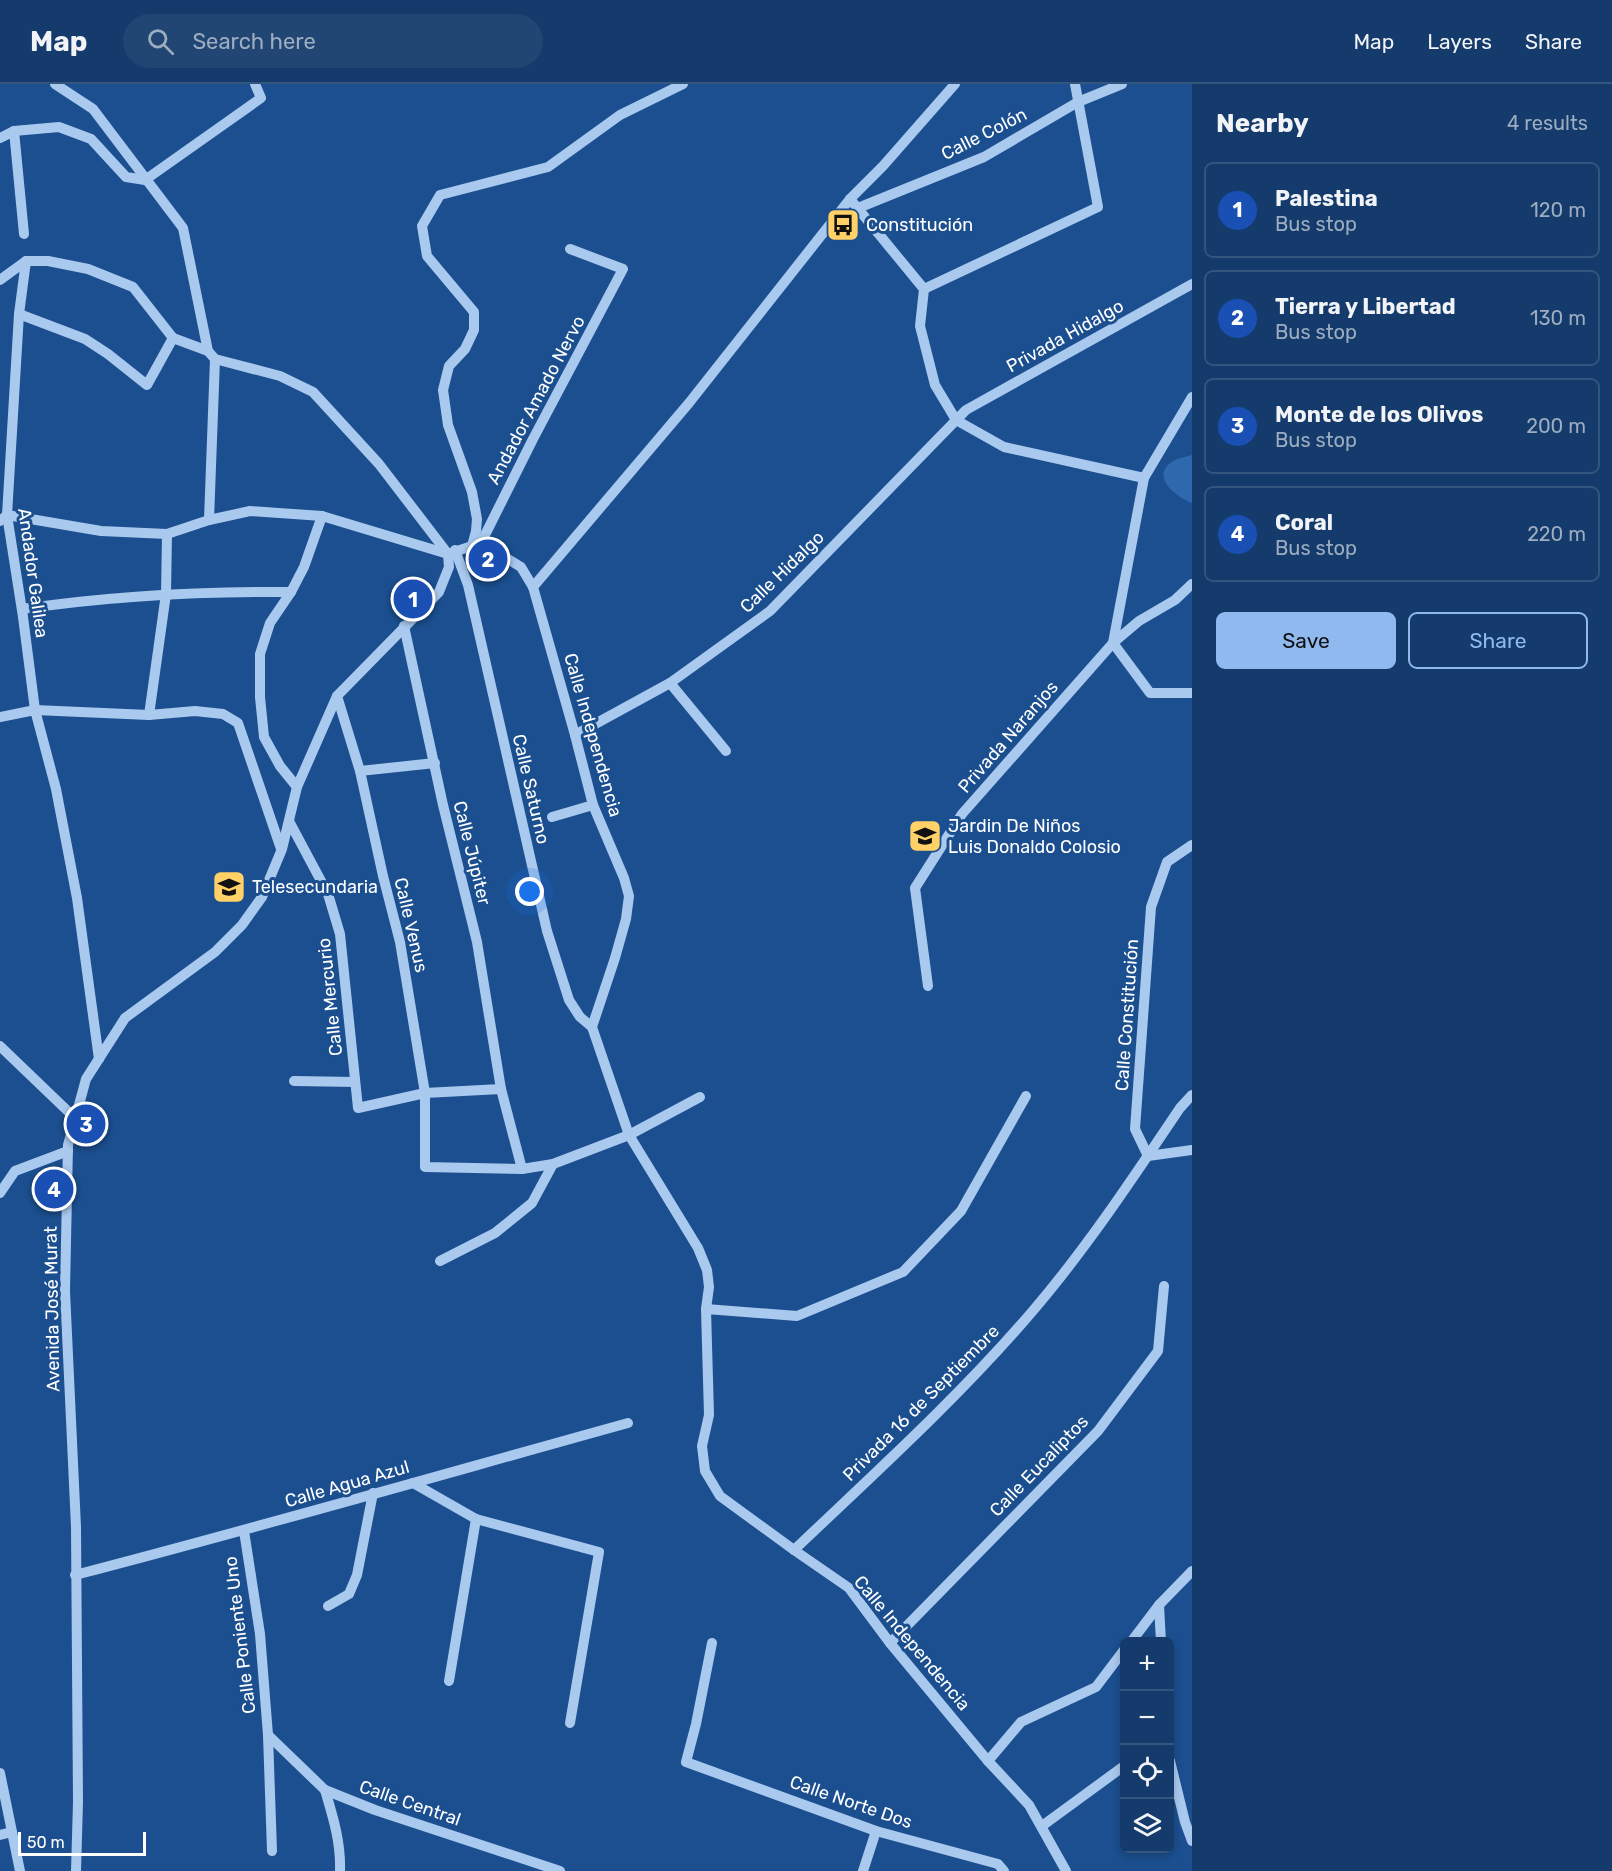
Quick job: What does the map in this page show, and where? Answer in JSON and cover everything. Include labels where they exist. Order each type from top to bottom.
[{"type":"street","points":[[55,84],[93,109],[183,228],[212,355],[209,520]]},
{"type":"street","points":[[0,138],[14,131],[59,127],[91,139],[126,177],[145,180],[261,98],[255,84]]},
{"type":"street","points":[[475,547],[477,519],[472,492],[448,425],[443,390],[449,366],[465,349],[474,330],[474,312],[427,256],[422,226],[440,195],[548,167],[620,115],[682,84]]},
{"type":"street","points":[[3,518],[101,531],[167,534],[209,520],[250,511],[322,516],[451,552],[475,547],[501,555],[521,567],[533,587],[689,403],[850,199],[883,166],[955,84]]},
{"type":"street","points":[[924,289],[1098,207],[1075,84]]},
{"type":"street","name":"Calle Colón","points":[[858,208],[984,157],[1078,102],[1122,84]]},
{"type":"street","points":[[14,131],[24,234]]},
{"type":"street","points":[[850,199],[924,289],[920,326],[935,385],[956,420],[1004,447],[1144,478]]},
{"type":"street","name":"Andador Amado Nervo","points":[[475,547],[623,269],[570,249]]},
{"type":"street","points":[[0,280],[26,261],[48,261],[88,269],[133,287],[173,338],[212,355],[280,376],[313,392],[379,464],[451,552]]},
{"type":"street","name":"Andador Galilea","points":[[26,261],[19,314],[3,518],[22,609],[34,710],[56,789],[77,898],[99,1059]]},
{"type":"street","name":"Privada Hidalgo","points":[[956,420],[966,410],[1192,284]]},
{"type":"street","points":[[19,314],[85,339],[147,385],[173,338]]},
{"type":"street","points":[[1192,397],[1144,478],[1113,643],[1150,693],[1192,693]]},
{"type":"street","name":"Calle Hidalgo","points":[[575,735],[670,683],[770,611],[956,420]]},
{"type":"street","points":[[297,787],[280,766],[264,737],[260,697],[260,654],[270,623],[291,592],[304,567],[322,516]]},
{"type":"street","points":[[149,715],[166,594],[167,534]]},
{"type":"street","name":"Avenida José Murat","points":[[76,1871],[78,1802],[75,1527],[65,1291],[68,1151],[86,1079],[125,1018],[215,952],[242,925],[262,897],[282,849],[297,787],[337,696],[439,592],[449,567],[451,552]]},
{"type":"street","name":"Calle Saturno","points":[[451,552],[468,585],[547,931],[569,1000],[580,1017],[592,1027]]},
{"type":"street","name":"Privada Naranjos","points":[[928,986],[915,888],[962,814],[1113,643],[1139,621],[1175,600],[1192,584]]},
{"type":"street","name":"Calle Independencia","points":[[533,587],[575,735],[592,805],[624,878],[629,896],[626,920],[592,1027],[629,1135],[698,1248],[707,1270],[709,1415],[702,1446],[705,1471],[720,1496],[849,1588],[890,1643],[988,1761],[1029,1805],[1065,1871]]},
{"type":"street","points":[[22,609],[85,600],[166,594],[291,592]]},
{"type":"street","name":"Calle Júpiter","points":[[404,626],[443,805],[477,942],[501,1089],[522,1168]]},
{"type":"street","points":[[670,683],[726,751]]},
{"type":"street","name":"Calle Venus","points":[[337,696],[360,771],[400,942],[425,1093],[425,1167],[522,1168]]},
{"type":"street","points":[[0,717],[34,710],[149,715],[195,711],[223,714],[238,723],[282,849]]},
{"type":"street","points":[[360,771],[435,763]]},
{"type":"street","points":[[552,817],[592,805]]},
{"type":"street","name":"Calle Mercurio","points":[[289,821],[328,894],[340,934],[358,1108],[425,1093]]},
{"type":"street","name":"Calle Constitución","points":[[1148,1156],[1135,1129],[1151,907],[1167,862],[1192,844]]},
{"type":"street","points":[[0,1046],[75,1119]]},
{"type":"street","points":[[294,1081],[356,1082]]},
{"type":"street","points":[[425,1093],[501,1089]]},
{"type":"street","name":"Privada 16 de Septiembre","points":[[794,1550],[966,1386],[1025,1320],[1122,1197],[1180,1108],[1192,1095]]},
{"type":"street","points":[[706,1309],[797,1316],[903,1272],[961,1211],[1026,1096]]},
{"type":"street","points":[[522,1168],[554,1164],[629,1135],[700,1097]]},
{"type":"street","points":[[1148,1156],[1192,1150]]},
{"type":"street","points":[[0,1193],[15,1171],[68,1151]]},
{"type":"street","points":[[441,1261],[495,1233],[532,1203],[554,1164]]},
{"type":"street","name":"Calle Eucaliptos","points":[[890,1643],[1098,1431],[1158,1351],[1164,1286]]},
{"type":"street","name":"Calle Agua Azul","points":[[75,1575],[244,1531],[628,1423]]},
{"type":"street","points":[[413,1483],[476,1519],[599,1552],[570,1723]]},
{"type":"street","points":[[328,1606],[349,1593],[357,1575],[373,1493]]},
{"type":"street","points":[[449,1681],[476,1519]]},
{"type":"street","name":"Calle Poniente Uno","points":[[244,1531],[260,1634],[268,1735],[272,1851]]},
{"type":"street","points":[[1134,1637],[1159,1605],[1192,1571]]},
{"type":"street","points":[[1159,1605],[1161,1637]]},
{"type":"street","name":"Calle Norte Dos","points":[[712,1643],[686,1762],[876,1831],[998,1864],[1004,1871]]},
{"type":"street","points":[[988,1761],[1021,1722],[1096,1687],[1120,1656]]},
{"type":"street","name":"Calle Central","points":[[268,1735],[325,1790],[375,1810],[560,1871]]},
{"type":"street","points":[[1042,1826],[1120,1770]]},
{"type":"street","points":[[0,1773],[20,1871]]},
{"type":"street","points":[[1174,1777],[1192,1841]]},
{"type":"street","points":[[325,1790],[337,1833],[340,1871]]},
{"type":"street","points":[[862,1871],[876,1831]]},
{"type":"street","points":[[0,1835],[12,1832]]},
{"type":"shaded area","points":[[1192,455],[1192,503],[1173,491],[1164,479],[1164,473],[1166,467],[1173,461]]},
{"type":"place","name":"Constitución","points":[[843,225]]},
{"type":"place","name":"Tierra y Libertad","points":[[488,559]]},
{"type":"place","name":"Palestina","points":[[413,599]]},
{"type":"place","name":"Jardin De Niños Luis Donaldo Colosio","points":[[925,836]]},
{"type":"place","name":"Telesecundaria","points":[[229,887]]},
{"type":"place","name":"Monte de los Olivos","points":[[86,1124]]},
{"type":"place","name":"Coral","points":[[54,1189]]}]
